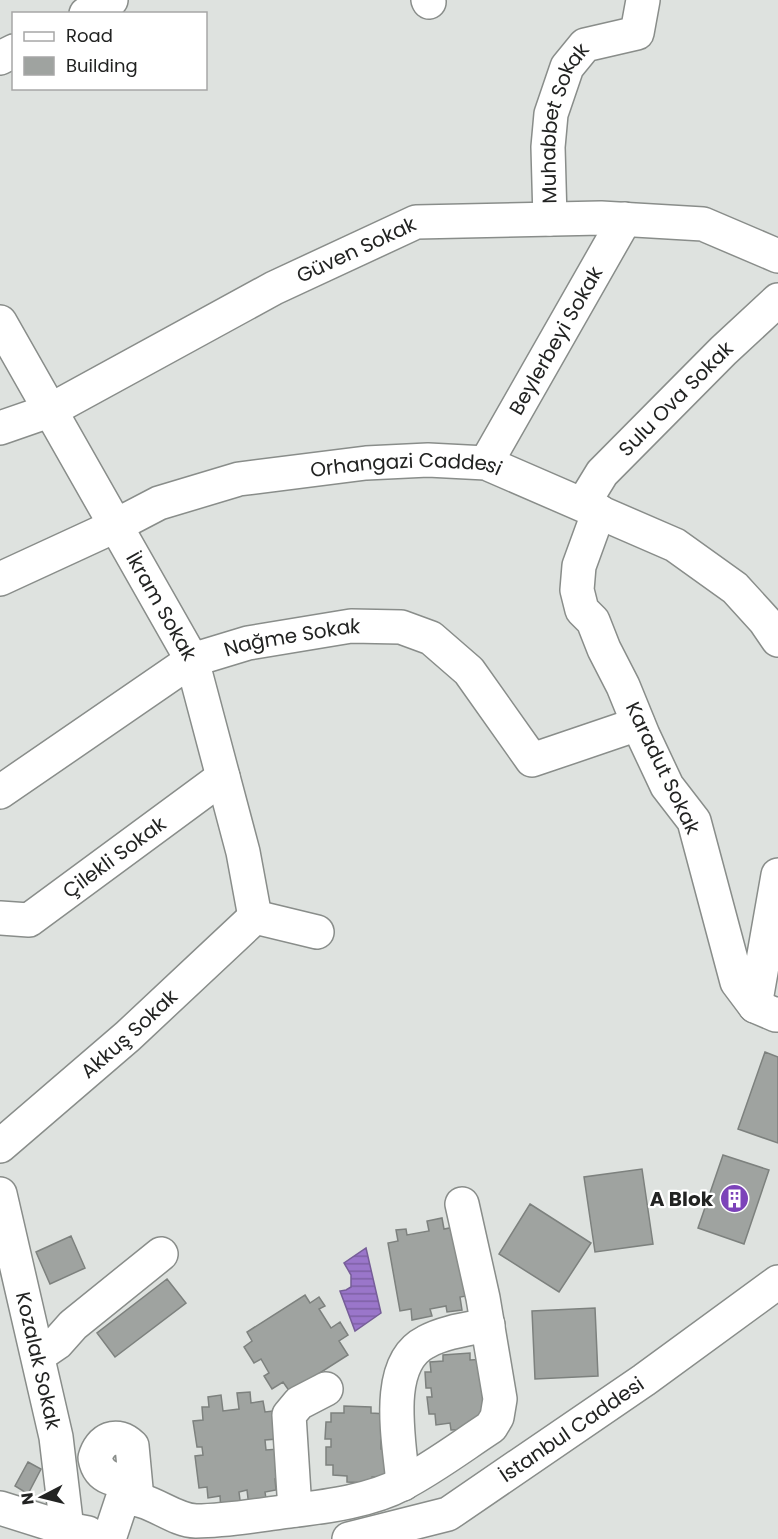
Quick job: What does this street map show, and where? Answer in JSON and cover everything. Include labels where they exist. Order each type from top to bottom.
[{"type":"street","points":[[90,12],[111,0]]},
{"type":"street","name":"Muhabbet Sokak","points":[[550,219],[548,147],[551,114],[567,67],[585,45],[637,33],[643,0]]},
{"type":"street","name":"Güven Sokak","points":[[0,428],[49,411],[274,288],[416,222],[625,219],[703,224],[778,255]]},
{"type":"street","name":"Beylerbeyi Sokak","points":[[486,463],[625,219]]},
{"type":"street","name":"Sulu Ova Sokak","points":[[591,508],[602,473],[723,351],[778,300]]},
{"type":"street","name":"İkram Sokak","points":[[0,322],[192,660],[243,852],[255,917]]},
{"type":"street","name":"Orhangazi Caddesi","points":[[0,579],[159,503],[239,479],[366,463],[428,460],[486,463],[675,544],[735,588],[774,624]]},
{"type":"street","name":"Karadut Sokak","points":[[591,508],[579,566],[577,590],[582,610],[593,621],[667,786],[694,821],[737,982],[767,1010]]},
{"type":"street","name":"Nağme Sokak","points":[[0,792],[192,660],[248,643],[351,626],[401,627],[430,638],[469,671],[532,760],[638,724]]},
{"type":"street","name":"Çilekli Sokak","points":[[0,918],[29,920],[223,777]]},
{"type":"street","points":[[767,1010],[778,875]]},
{"type":"street","points":[[255,917],[316,932]]},
{"type":"street","name":"Akkuş Sokak","points":[[0,1146],[128,1036],[255,917]]},
{"type":"street","name":"Kozalak Sokak","points":[[0,1194],[56,1437],[68,1529]]},
{"type":"street","points":[[0,1508],[68,1529],[120,1538],[122,1500],[136,1490],[192,1521],[223,1521],[340,1503],[403,1484],[491,1427],[497,1417],[500,1399],[488,1325],[462,1204]]},
{"type":"street","points":[[38,1356],[57,1343],[73,1325],[161,1254]]},
{"type":"street","name":"İstanbul Caddesi","points":[[349,1539],[448,1514],[455,1524],[644,1380],[778,1282]]},
{"type":"street","points":[[403,1484],[396,1394],[400,1373],[410,1356],[424,1342],[488,1325]]},
{"type":"street","points":[[296,1510],[289,1415],[299,1403],[326,1389]]},
{"type":"shaded area","points":[[366,1248],[381,1313],[355,1331],[340,1291],[351,1287],[351,1275],[344,1263]]},
{"type":"building","points":[[765,1052],[778,1057],[778,1143],[738,1129]]},
{"type":"building","name":"A Blok","points":[[723,1155],[769,1170],[744,1244],[698,1228]]},
{"type":"building","points":[[642,1169],[653,1244],[595,1252],[584,1177]]},
{"type":"building","points":[[530,1204],[591,1243],[559,1292],[499,1254]]},
{"type":"building","points":[[442,1218],[444,1229],[460,1226],[472,1295],[460,1297],[462,1310],[447,1312],[446,1306],[430,1309],[432,1316],[412,1320],[411,1309],[400,1311],[388,1243],[398,1241],[396,1230],[406,1229],[407,1235],[429,1231],[427,1221]]},
{"type":"building","points":[[71,1236],[85,1268],[50,1284],[36,1252]]},
{"type":"building","points":[[167,1279],[186,1303],[115,1357],[97,1333]]},
{"type":"building","points":[[305,1295],[310,1303],[319,1297],[325,1306],[319,1309],[331,1328],[340,1322],[348,1335],[339,1341],[348,1355],[290,1392],[283,1382],[272,1389],[264,1376],[269,1373],[261,1359],[254,1363],[244,1347],[252,1341],[247,1332]]},
{"type":"building","points":[[595,1308],[598,1376],[535,1379],[532,1311]]},
{"type":"building","points":[[470,1353],[470,1360],[486,1359],[482,1395],[488,1394],[475,1429],[451,1430],[450,1423],[436,1425],[435,1414],[429,1414],[427,1397],[432,1397],[431,1388],[426,1388],[425,1372],[431,1372],[430,1362],[443,1361],[443,1355]]},
{"type":"building","points":[[250,1392],[251,1403],[263,1401],[265,1412],[273,1411],[277,1439],[265,1440],[266,1450],[279,1449],[282,1478],[275,1479],[276,1490],[265,1492],[267,1505],[249,1507],[247,1490],[239,1492],[241,1508],[221,1511],[220,1496],[208,1498],[207,1487],[199,1488],[195,1456],[203,1455],[202,1447],[197,1447],[193,1421],[203,1420],[202,1407],[209,1407],[208,1397],[221,1395],[223,1411],[239,1409],[237,1393]]},
{"type":"building","points":[[344,1406],[371,1407],[371,1413],[387,1414],[387,1440],[381,1440],[381,1449],[386,1449],[386,1477],[372,1477],[372,1483],[347,1482],[347,1476],[333,1475],[333,1465],[326,1465],[326,1447],[331,1447],[331,1439],[325,1439],[326,1422],[331,1422],[331,1413],[344,1413]]},
{"type":"building","points":[[28,1462],[41,1469],[28,1494],[15,1486]]},
{"type":"place","name":"A Blok","points":[[734,1199]]}]
